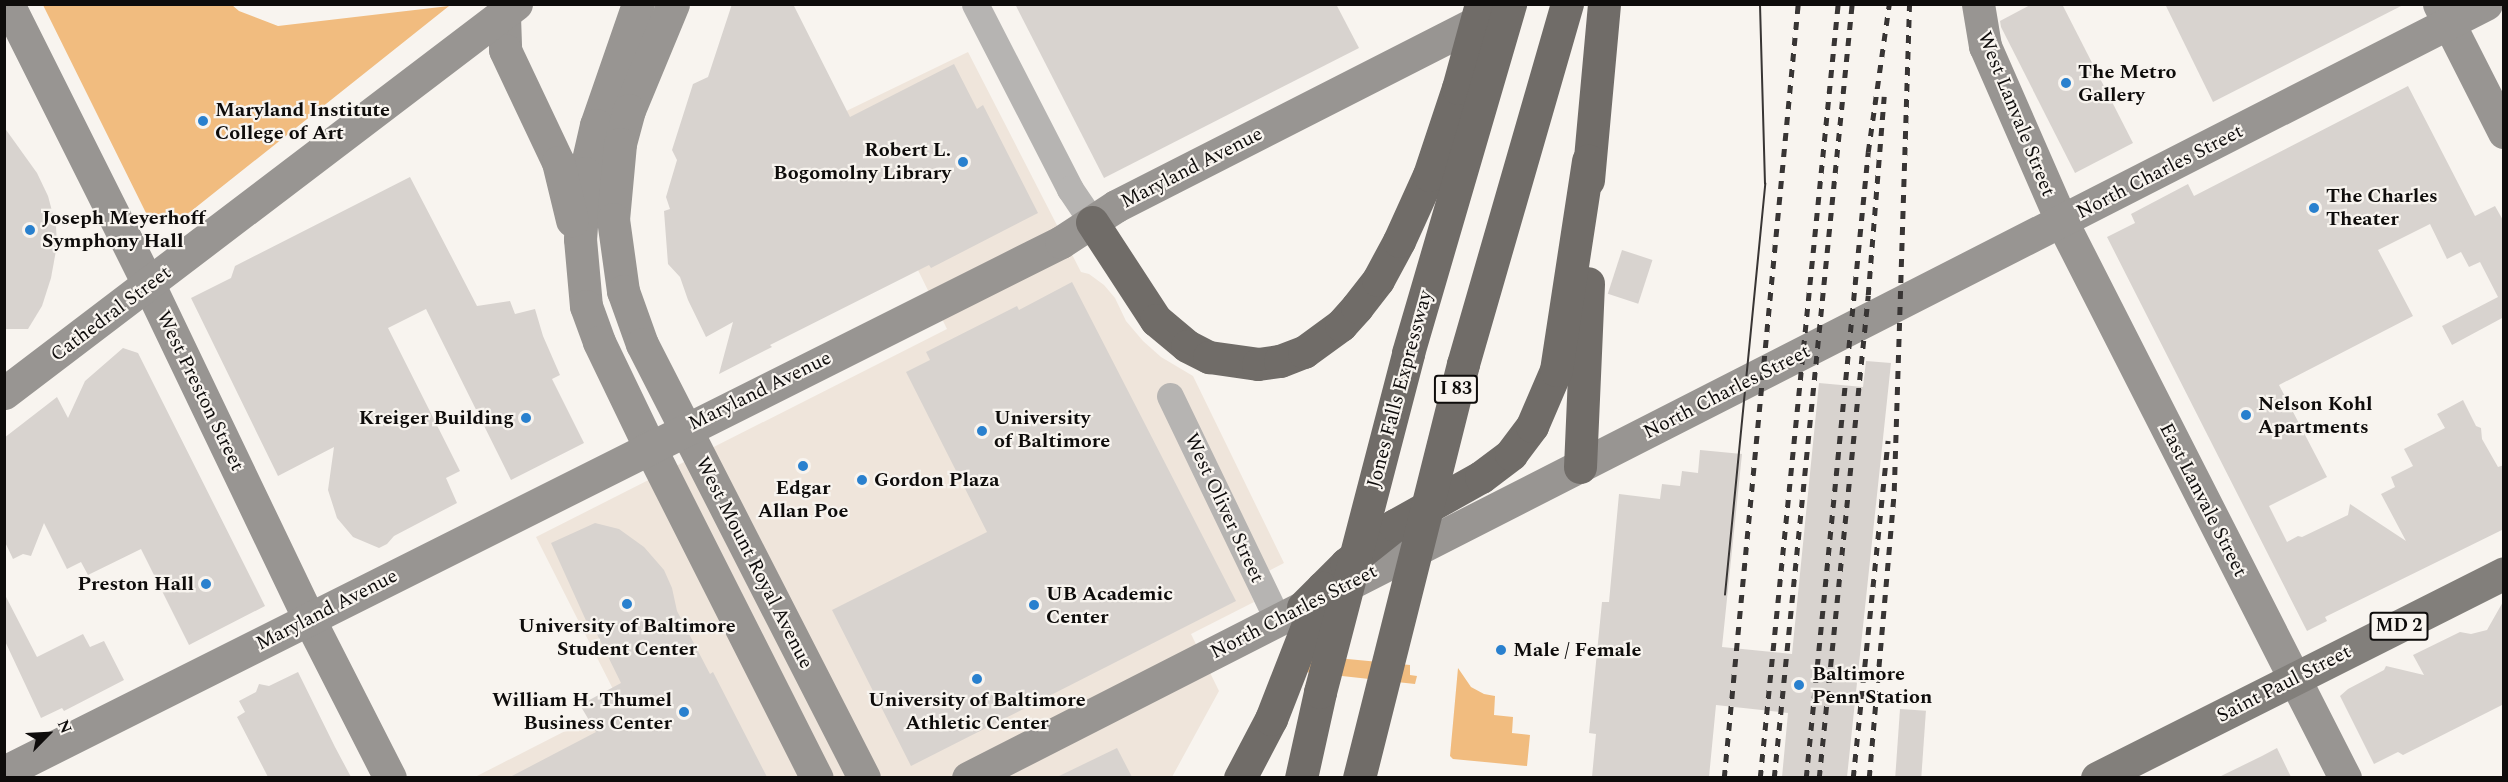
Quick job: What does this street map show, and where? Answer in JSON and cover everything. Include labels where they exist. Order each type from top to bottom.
[{"type":"highway","points":[[1092,222],[1156,320],[1187,346],[1209,357],[1258,364],[1280,361],[1304,352],[1341,325],[1357,307],[1377,280],[1399,241],[1429,175],[1458,88],[1481,4]]},
{"type":"highway","name":"Jones Falls Expressway","points":[[1301,777],[1320,692],[1408,353],[1512,4]]},
{"type":"highway","name":"I 83","points":[[1359,777],[1463,364],[1567,4]]},
{"type":"highway","points":[[1580,467],[1578,292],[1588,160],[1604,4]]},
{"type":"highway","points":[[1289,614],[1395,525],[1481,477],[1511,454],[1532,426],[1556,370],[1578,292]]},
{"type":"highway","points":[[1240,777],[1271,719],[1293,666],[1408,353]]},
{"type":"main road","name":"West Preston Street","points":[[8,4],[149,285],[309,619],[390,777]]},
{"type":"main road","name":"Cathedral Street","points":[[4,393],[510,10],[543,4]]},
{"type":"main road","name":"West Mount Royal Avenue","points":[[638,4],[596,125],[585,173],[581,210],[581,263],[586,306],[599,342],[649,446],[816,777]]},
{"type":"main road","name":"West Mount Royal Avenue","points":[[673,4],[629,110],[615,179],[613,219],[622,291],[642,344],[864,777]]},
{"type":"main road","name":"Maryland Avenue","points":[[4,771],[684,428],[1050,247],[1116,207],[1512,4]]},
{"type":"main road","name":"West Lanvale Street","points":[[1978,4],[1984,46],[2062,222]]},
{"type":"main road","name":"North Charles Street","points":[[968,777],[2062,222],[2444,14],[2486,4]]},
{"type":"main road","points":[[510,10],[506,50],[558,162],[581,263]]},
{"type":"main road","points":[[2444,14],[2504,132]]},
{"type":"main road","name":"East Lanvale Street","points":[[2062,222],[2345,777]]},
{"type":"main road","name":"Saint Paul Street","points":[[2097,777],[2504,573]]},
{"type":"street","points":[[975,4],[1070,189],[1092,222]]},
{"type":"street","name":"West Oliver Street","points":[[1170,396],[1289,614]]},
{"type":"shaded area","name":"Maryland Institute College of Art","points":[[43,5],[232,5],[239,11],[278,26],[449,6],[180,220],[148,217]]},
{"type":"shaded area","name":"University of Baltimore","points":[[968,52],[1081,272],[1089,274],[1104,285],[1115,298],[1126,321],[1143,341],[1161,357],[1193,376],[1284,563],[1246,583],[1254,602],[1191,634],[1219,691],[1172,777],[473,778],[620,703],[536,537],[947,329],[884,201],[834,117]]},
{"type":"shaded area","points":[[1306,655],[1410,665],[1410,675],[1417,676],[1415,684],[1278,669]]},
{"type":"shaded area","points":[[1458,668],[1471,687],[1484,694],[1495,696],[1494,715],[1513,717],[1512,733],[1530,735],[1527,766],[1453,759],[1450,756]]},
{"type":"building","points":[[732,4],[793,4],[850,117],[954,64],[977,109],[983,105],[1038,213],[931,268],[929,265],[770,345],[772,347],[719,374],[733,322],[706,337],[688,300],[680,277],[668,264],[664,211],[670,209],[666,197],[677,160],[672,150],[693,84],[708,77]]},
{"type":"building","points":[[1015,4],[1336,4],[1359,48],[1104,178]]},
{"type":"building","name":"The Metro Gallery","points":[[2032,4],[2062,4],[2133,143],[2075,173],[2001,27],[2000,21]]},
{"type":"building","points":[[2165,4],[2405,4],[2213,102]]},
{"type":"building","points":[[2408,86],[2475,216],[2495,206],[2504,222],[2504,317],[2452,345],[2442,326],[2498,297],[2480,262],[2469,267],[2461,252],[2447,259],[2430,224],[2378,250],[2413,316],[2279,385],[2327,477],[2269,506],[2287,542],[2348,515],[2350,504],[2406,541],[2381,494],[2395,487],[2391,477],[2413,466],[2404,449],[2445,428],[2437,414],[2463,400],[2476,426],[2481,428],[2482,439],[2498,467],[2504,465],[2504,529],[2325,617],[2327,621],[2307,631],[2107,237],[2135,223],[2131,214],[2188,184],[2194,196]]},
{"type":"building","name":"Joseph Meyerhoff Symphony Hall","points":[[4,127],[37,173],[48,196],[56,226],[57,245],[51,278],[42,306],[28,329],[4,329]]},
{"type":"building","points":[[410,177],[477,306],[510,301],[515,314],[535,309],[543,336],[560,375],[552,379],[584,443],[511,480],[426,309],[388,328],[460,471],[446,478],[457,503],[394,536],[387,544],[379,548],[353,537],[337,518],[328,490],[334,447],[278,476],[191,298],[231,278],[235,266]]},
{"type":"building","points":[[1622,250],[1652,260],[1638,304],[1608,294]]},
{"type":"building","name":"UB Academic Center","points":[[1072,282],[1236,601],[911,766],[832,610],[987,532],[906,372],[930,360],[926,352],[1017,306],[1019,310]]},
{"type":"building","points":[[123,348],[138,353],[265,606],[189,645],[141,549],[88,575],[81,562],[67,569],[44,523],[31,556],[23,554],[13,559],[4,540],[4,438],[57,397],[68,418],[85,381]]},
{"type":"building","name":"Baltimore Penn Station","points":[[1866,361],[1891,363],[1847,777],[1782,777],[1788,713],[1716,705],[1709,777],[1592,777],[1596,734],[1589,733],[1602,602],[1609,602],[1619,494],[1660,499],[1662,484],[1680,486],[1682,471],[1698,473],[1700,450],[1742,454],[1722,647],[1792,654],[1819,383],[1863,387]]},
{"type":"building","points":[[595,523],[619,529],[644,547],[664,570],[672,588],[677,611],[710,674],[713,672],[767,777],[510,777],[596,732],[580,705],[621,683],[592,624],[588,625],[551,543]]},
{"type":"building","points":[[4,593],[37,657],[83,634],[90,647],[104,641],[124,680],[64,711],[62,708],[41,718],[4,639]]},
{"type":"building","points":[[2504,600],[2504,704],[2403,755],[2398,752],[2374,764],[2340,696],[2348,689],[2384,670],[2386,666],[2424,675],[2413,655],[2460,632],[2471,634],[2487,630]]},
{"type":"building","points":[[298,672],[351,777],[268,777],[237,717],[245,712],[239,701],[256,692],[259,684],[269,686]]},
{"type":"building","points":[[1900,709],[1926,711],[1921,778],[1895,777]]},
{"type":"building","points":[[1117,748],[1132,777],[1057,777]]},
{"type":"building","points":[[2277,748],[2291,777],[2219,777],[2262,756]]},
{"type":"tram line","points":[[1725,595],[1765,184],[1760,4]]},
{"type":"railway","points":[[1724,778],[1798,4]]},
{"type":"railway","points":[[1760,778],[1838,4]]},
{"type":"railway","points":[[1774,778],[1852,4]]},
{"type":"railway","points":[[1806,778],[1868,152],[1889,4]]},
{"type":"railway","points":[[1869,778],[1894,491],[1909,4]]},
{"type":"railway","points":[[1819,778],[1868,295],[1884,97]]},
{"type":"railway","points":[[1853,778],[1888,441]]},
{"type":"place","name":"The Metro Gallery","points":[[2066,83]]},
{"type":"place","name":"Maryland Institute College of Art","points":[[203,121]]},
{"type":"place","name":"Robert L. Bogomolny Library","points":[[963,162]]},
{"type":"place","name":"The Charles Theater","points":[[2314,208]]},
{"type":"place","name":"Joseph Meyerhoff Symphony Hall","points":[[30,230]]},
{"type":"place","name":"Nelson Kohl Apartments","points":[[2246,415]]},
{"type":"place","name":"Kreiger Building","points":[[526,418]]},
{"type":"place","name":"University of Baltimore","points":[[982,431]]},
{"type":"place","name":"Edgar Allan Poe","points":[[803,466]]},
{"type":"place","name":"Gordon Plaza","points":[[862,480]]},
{"type":"place","name":"Preston Hall","points":[[206,584]]},
{"type":"place","name":"University of Baltimore Student Center","points":[[627,604]]},
{"type":"place","name":"UB Academic Center","points":[[1034,605]]},
{"type":"place","name":"Male / Female","points":[[1501,650]]},
{"type":"place","name":"University of Baltimore Athletic Center","points":[[977,679]]},
{"type":"place","name":"Baltimore Penn Station","points":[[1799,685]]},
{"type":"place","name":"William H. Thumel Business Center","points":[[684,712]]}]
